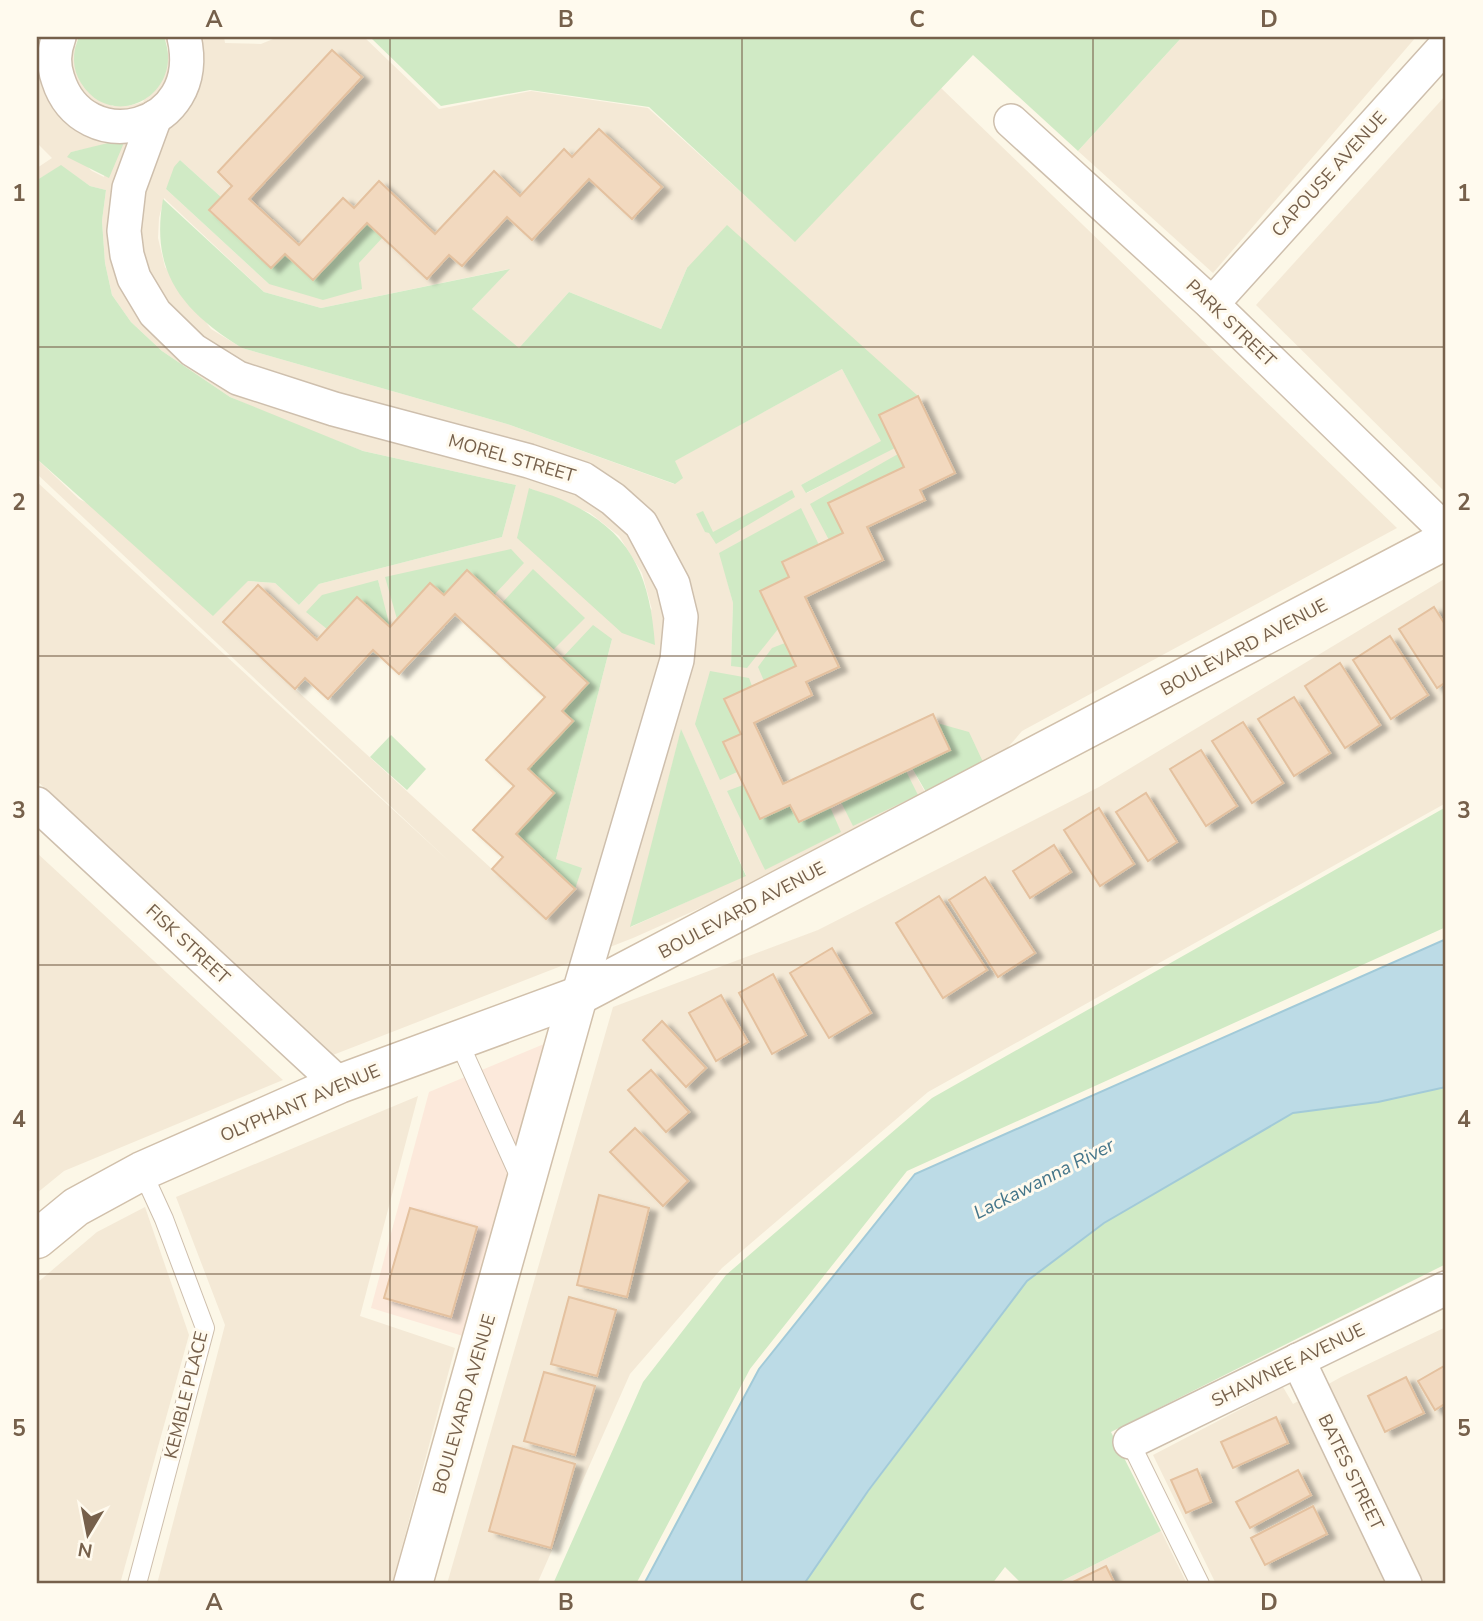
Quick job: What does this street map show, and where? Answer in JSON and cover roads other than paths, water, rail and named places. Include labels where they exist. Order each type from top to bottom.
[{"type":"street","name":"MOREL STREET","points":[[59,37],[55,46],[55,69],[62,91],[76,110],[95,122],[118,127],[141,124],[162,114],[178,97],[186,78],[189,56],[184,37]]},
{"type":"street","name":"CAPOUSE AVENUE","points":[[1212,304],[1446,45]]},
{"type":"street","name":"MOREL STREET","points":[[155,117],[129,188],[124,232],[127,255],[134,278],[155,313],[193,350],[238,378],[334,409],[529,461],[583,479],[613,499],[641,524],[673,584],[681,617],[677,660],[578,996]]},
{"type":"street","name":"PARK STREET","points":[[1011,121],[1212,304],[1446,531]]},
{"type":"street","name":"BOULEVARD AVENUE","points":[[413,1584],[578,996],[1446,540]]},
{"type":"street","name":"FISK STREET","points":[[37,804],[339,1084]]},
{"type":"street","name":"OLYPHANT AVENUE","points":[[37,1239],[76,1207],[142,1171],[339,1084],[578,996]]},
{"type":"street","name":"SHAWNEE AVENUE","points":[[1130,1442],[1446,1288]]},
{"type":"street","name":"BATES STREET","points":[[1298,1360],[1405,1584]]},
{"type":"lane","points":[[458,1040],[524,1188]]},
{"type":"lane","name":"KEMBLE PLACE","points":[[138,1584],[205,1328],[164,1219],[142,1171]]},
{"type":"lane","points":[[1130,1442],[1200,1584]]},
{"type":"water","name":"Lackawanna River","points":[[1446,939],[1446,1087],[1378,1102],[1293,1113],[1104,1223],[1027,1281],[868,1491],[804,1584],[644,1584],[759,1369],[915,1174]]}]
